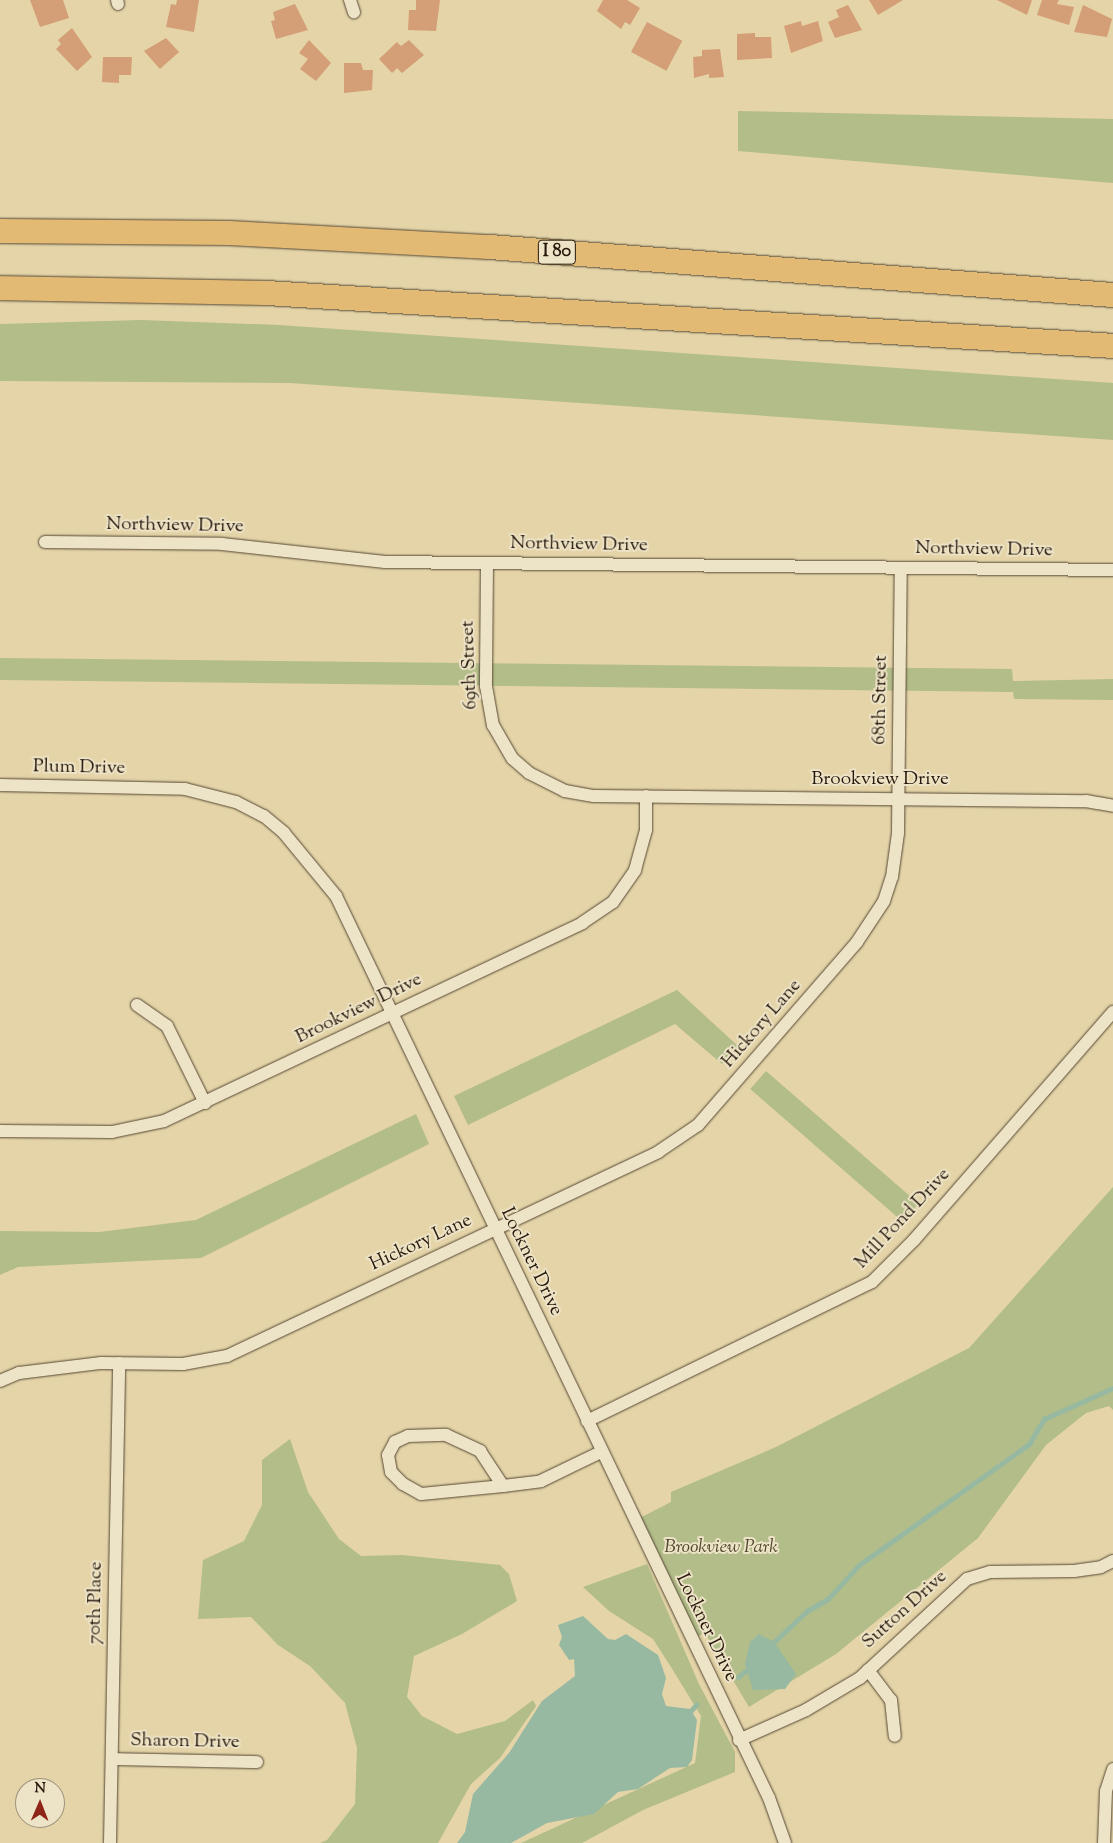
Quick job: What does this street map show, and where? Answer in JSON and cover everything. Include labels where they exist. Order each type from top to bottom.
[{"type":"highway","name":"I 80","points":[[0,231],[229,234],[490,247],[1113,295]]},
{"type":"highway","points":[[0,288],[267,293],[1113,346]]},
{"type":"street","name":"Northview Drive","points":[[45,542],[222,544],[339,559],[487,563],[1113,570]]},
{"type":"street","name":"69th Street","points":[[487,563],[486,686],[493,725],[508,751],[529,773],[565,791],[594,796]]},
{"type":"street","name":"68th Street","points":[[857,942],[884,901],[892,877],[899,799],[901,568]]},
{"type":"street","name":"Plum Drive","points":[[0,785],[158,788]]},
{"type":"street","name":"Lockner Drive","points":[[158,788],[185,789],[236,802],[264,816],[284,833],[336,896],[739,1740],[769,1798],[785,1843]]},
{"type":"street","name":"Brookview Drive","points":[[594,796],[1086,801],[1113,806]]},
{"type":"street","name":"Brookview Drive","points":[[0,1131],[134,1129],[164,1121],[392,1015],[582,923],[613,902],[635,870],[642,850],[646,796]]},
{"type":"street","name":"Hickory Lane","points":[[0,1381],[19,1373],[119,1363],[183,1364],[227,1356],[658,1152],[698,1126],[857,942]]},
{"type":"street","points":[[137,1005],[167,1026],[204,1103]]},
{"type":"street","name":"Mill Pond Drive","points":[[586,1420],[872,1282],[914,1240],[1113,1012]]},
{"type":"street","name":"70th Place","points":[[110,1843],[119,1363]]},
{"type":"street","points":[[503,1486],[480,1451],[446,1435],[408,1436],[396,1442],[388,1455],[391,1472],[402,1484],[421,1494],[503,1486],[541,1481],[601,1452]]},
{"type":"street","name":"Sutton Drive","points":[[739,1740],[832,1696],[868,1670],[967,1580],[990,1572],[1074,1571],[1101,1567],[1113,1561]]},
{"type":"street","points":[[868,1670],[891,1700],[895,1736]]},
{"type":"street","name":"Sharon Drive","points":[[112,1759],[257,1762]]},
{"type":"street","points":[[1104,1843],[1105,1798],[1113,1769]]},
{"type":"green space","points":[[738,111],[1113,119],[1113,183],[738,151]]},
{"type":"green space","points":[[141,320],[279,325],[1113,383],[1113,440],[290,383],[0,381],[0,324]]},
{"type":"green space","points":[[0,658],[1012,669],[1013,681],[1113,679],[1113,700],[1014,699],[1013,692],[0,680]]},
{"type":"green space","points":[[677,990],[739,1047],[722,1064],[675,1024],[468,1125],[454,1096]]},
{"type":"green space","points":[[766,1071],[918,1204],[903,1222],[750,1089]]},
{"type":"green space","points":[[416,1114],[429,1144],[201,1258],[18,1267],[0,1275],[0,1231],[99,1232],[196,1220]]},
{"type":"green space","name":"Brookview Park","points":[[1113,1187],[1113,1410],[1109,1406],[1086,1413],[1046,1445],[978,1538],[836,1654],[749,1707],[705,1633],[691,1640],[634,1521],[671,1502],[671,1492],[776,1447],[969,1348]]},
{"type":"green space","points":[[290,1439],[308,1492],[339,1539],[361,1556],[402,1555],[500,1565],[509,1574],[517,1601],[462,1634],[414,1656],[407,1697],[422,1716],[457,1734],[505,1721],[533,1700],[536,1706],[500,1758],[471,1784],[438,1843],[320,1843],[327,1840],[355,1804],[357,1748],[345,1703],[310,1666],[278,1645],[251,1617],[198,1619],[203,1560],[244,1541],[262,1505],[262,1460]]},
{"type":"green space","points":[[647,1564],[699,1684],[735,1752],[735,1772],[643,1810],[582,1843],[521,1843],[695,1763],[701,1716],[671,1667],[653,1639],[609,1611],[583,1587]]},
{"type":"shaded area","points":[[583,1616],[608,1639],[615,1640],[626,1634],[658,1655],[666,1678],[662,1694],[666,1706],[690,1709],[697,1720],[692,1760],[687,1767],[670,1768],[638,1789],[618,1792],[594,1814],[547,1823],[511,1843],[457,1843],[465,1832],[473,1794],[509,1753],[542,1701],[575,1676],[574,1659],[569,1660],[559,1645],[562,1637],[558,1625]]},
{"type":"shaded area","points":[[759,1634],[774,1642],[796,1674],[785,1689],[753,1690],[745,1664],[750,1642]]},
{"type":"building","points":[[30,0],[63,0],[69,18],[40,27]]},
{"type":"building","points":[[177,0],[199,0],[194,32],[166,27],[171,4],[176,5]]},
{"type":"building","points":[[416,0],[440,0],[436,31],[408,30],[409,10],[416,10]]},
{"type":"building","points":[[603,0],[627,0],[640,8],[630,25],[625,22],[621,29],[597,11]]},
{"type":"building","points":[[869,0],[903,0],[878,15]]},
{"type":"building","points":[[997,0],[1032,0],[1027,15]]},
{"type":"building","points":[[1042,0],[1059,0],[1057,4],[1074,7],[1069,25],[1037,15]]},
{"type":"building","points":[[295,4],[308,30],[276,39],[271,21],[275,20],[273,12]]},
{"type":"building","points":[[848,5],[862,30],[835,38],[828,22],[839,17],[836,10]]},
{"type":"building","points":[[1083,5],[1112,19],[1107,37],[1074,32]]},
{"type":"building","points":[[801,21],[802,26],[818,21],[823,41],[791,53],[784,26]]},
{"type":"building","points":[[647,22],[682,41],[666,71],[631,52]]},
{"type":"building","points":[[72,28],[92,57],[77,71],[56,49],[61,44],[58,40]]},
{"type":"building","points":[[755,33],[755,37],[771,37],[772,58],[737,60],[737,34]]},
{"type":"building","points":[[166,38],[179,52],[160,69],[144,51]]},
{"type":"building","points":[[309,40],[331,63],[316,81],[300,69],[308,59],[299,53]]},
{"type":"building","points":[[409,40],[424,55],[402,73],[397,68],[392,73],[379,59],[397,42],[401,46]]},
{"type":"building","points":[[720,49],[724,77],[709,78],[709,74],[694,78],[693,57],[702,56],[702,50]]},
{"type":"building","points":[[103,57],[132,57],[131,75],[119,75],[119,83],[102,82]]},
{"type":"building","points":[[344,63],[361,63],[363,70],[373,70],[372,90],[344,93]]},
{"type":"waterway","points":[[771,1645],[807,1611],[828,1599],[859,1565],[1029,1444],[1044,1419],[1113,1388]]},
{"type":"waterway","points":[[738,1677],[748,1669]]},
{"type":"waterway","points":[[689,1713],[696,1705]]}]
